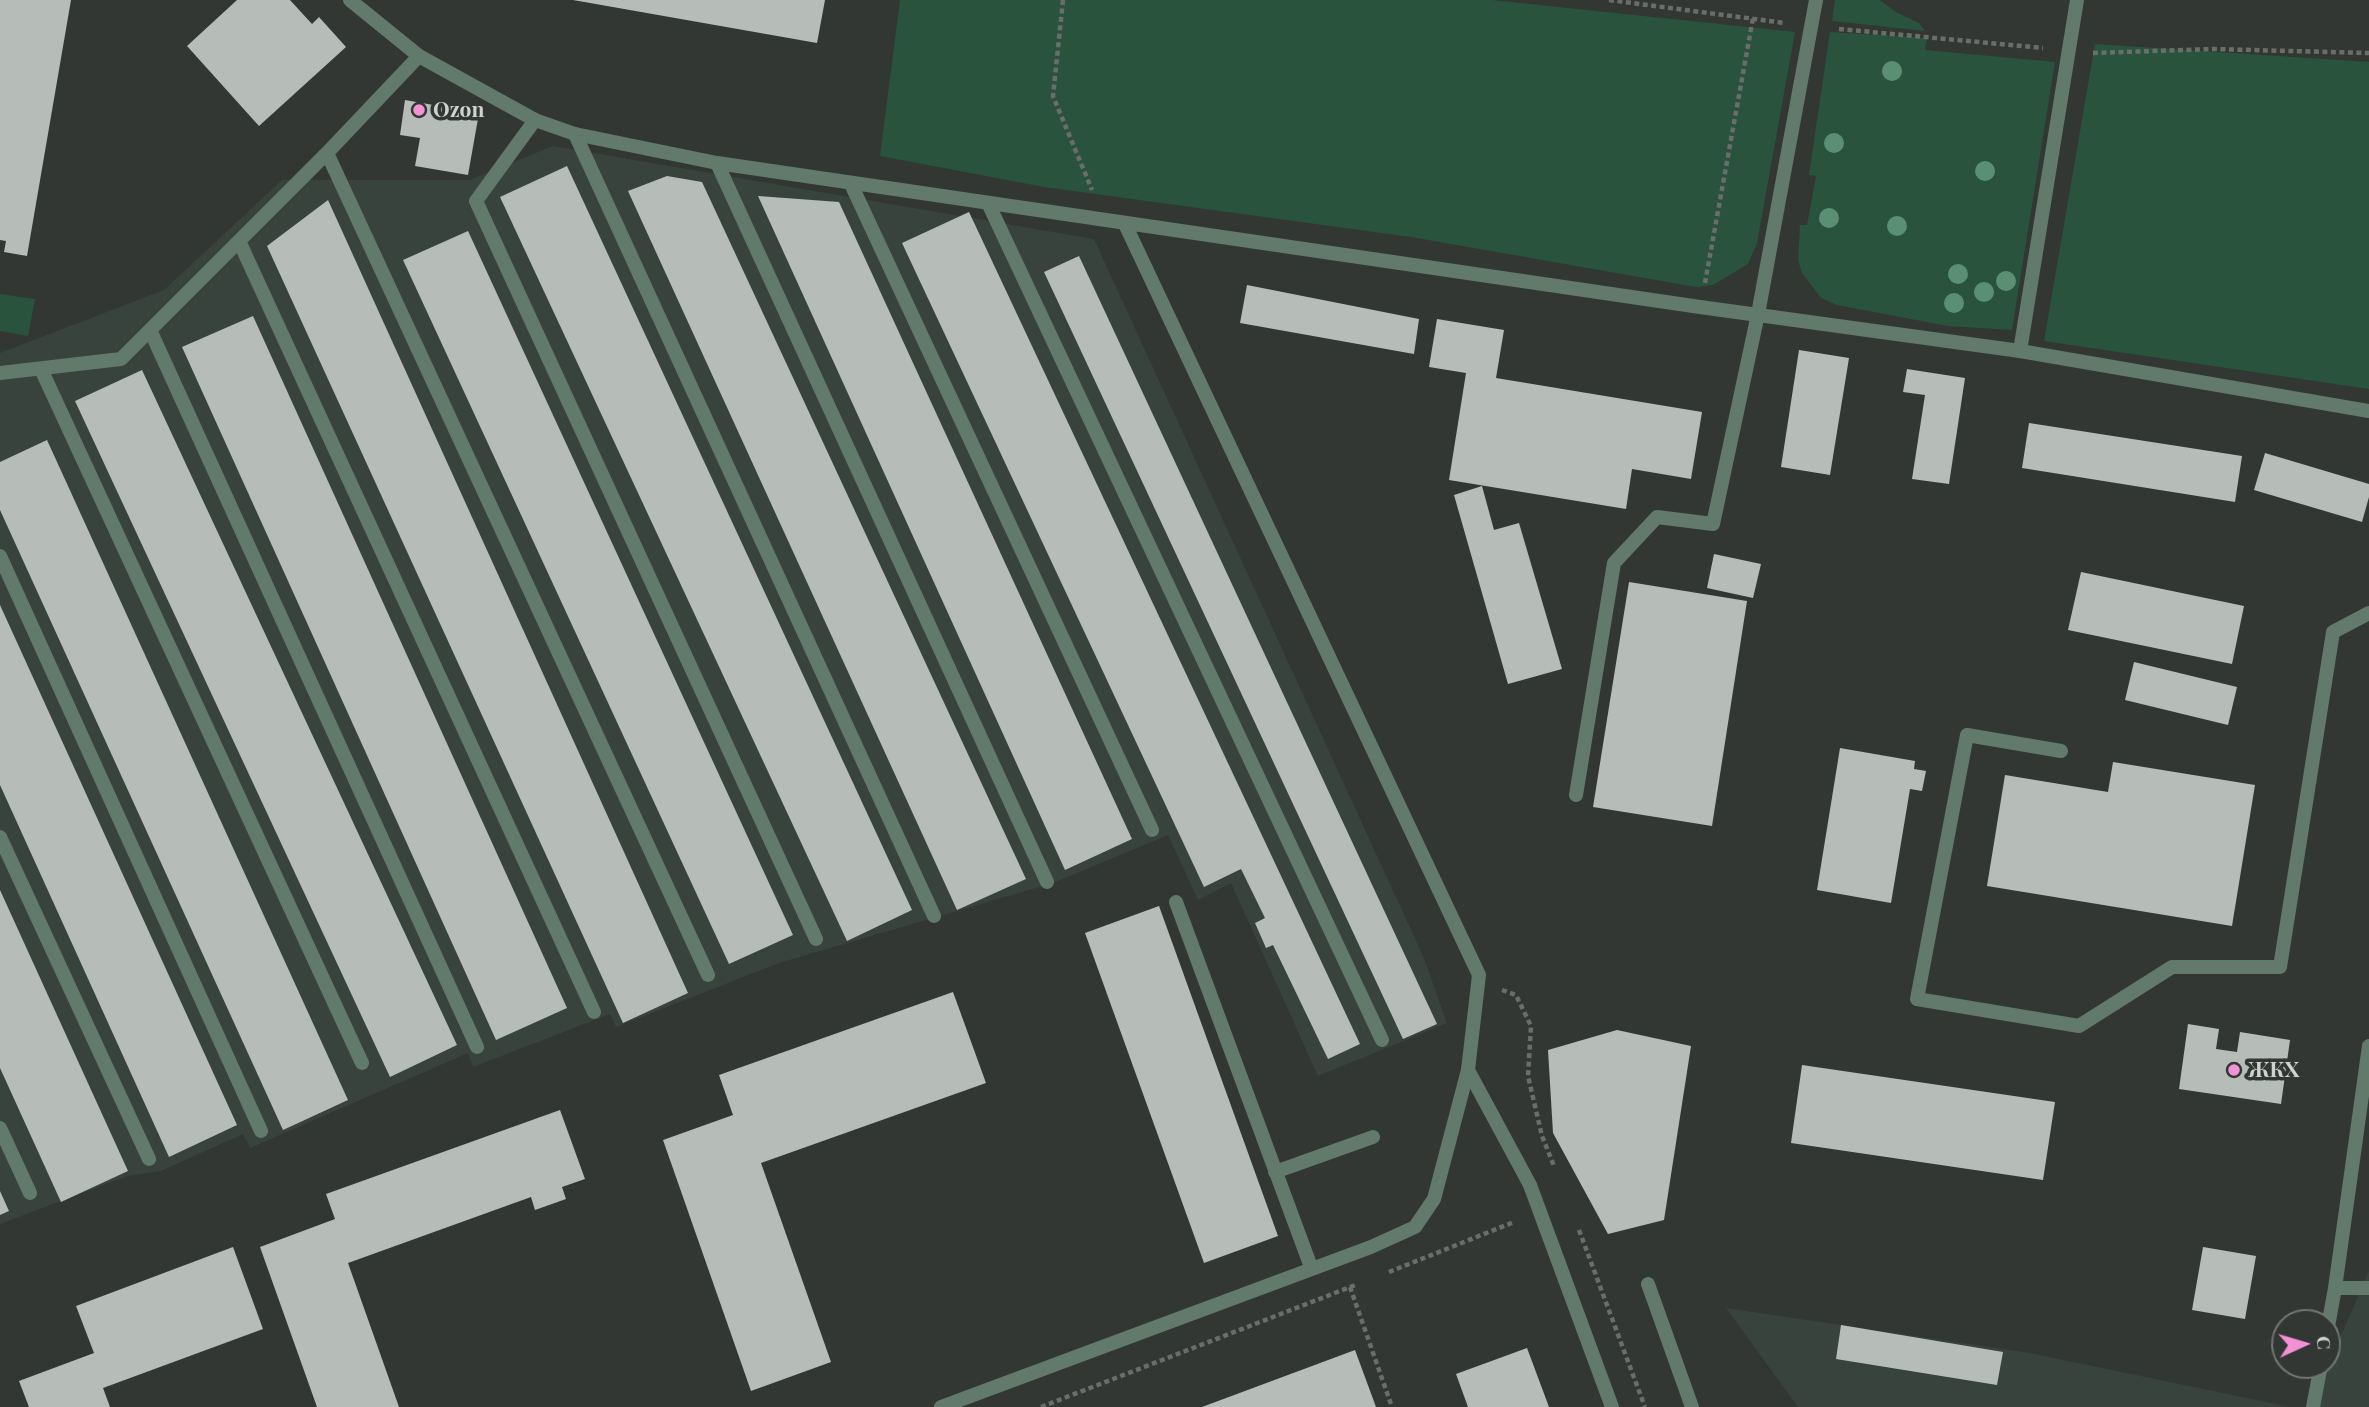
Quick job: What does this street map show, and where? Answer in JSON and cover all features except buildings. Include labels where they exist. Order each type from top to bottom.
[{"type":"street","points":[[350,0],[419,56],[535,120],[575,134],[717,163],[989,205],[2020,351],[2369,411]]},
{"type":"street","points":[[1576,795],[1614,563],[1657,517],[1713,524],[1758,314],[1816,0]]},
{"type":"street","points":[[2020,351],[2077,0]]},
{"type":"street","points":[[0,373],[121,359],[327,153],[419,56]]},
{"type":"street","points":[[535,120],[476,201],[816,939]]},
{"type":"street","points":[[575,134],[934,916]]},
{"type":"street","points":[[327,153],[708,975]]},
{"type":"street","points":[[717,163],[1047,882]]},
{"type":"street","points":[[851,184],[1152,830]]},
{"type":"street","points":[[989,205],[1382,1040]]},
{"type":"street","points":[[941,1407],[1311,1267],[1371,1247],[1415,1227],[1434,1199],[1468,1070],[1479,975],[1125,224]]},
{"type":"street","points":[[239,241],[594,1012]]},
{"type":"street","points":[[150,330],[477,1048]]},
{"type":"street","points":[[41,369],[362,1063]]},
{"type":"street","points":[[0,556],[261,1131]]},
{"type":"street","points":[[2061,751],[1967,735],[1917,999],[2078,1026],[2172,967],[2280,967],[2333,632],[2369,613]]},
{"type":"street","points":[[0,836],[149,1159]]},
{"type":"street","points":[[1177,902],[1311,1267]]},
{"type":"street","points":[[2331,1309],[2369,1046]]},
{"type":"street","points":[[1468,1070],[1530,1185],[1612,1407]]},
{"type":"street","points":[[0,1128],[30,1192]]},
{"type":"street","points":[[1275,1172],[1373,1137]]},
{"type":"street","points":[[1648,1284],[1692,1407]]},
{"type":"street","points":[[2335,1288],[2369,1288]]},
{"type":"street","points":[[2313,1407],[2318,1379]]},
{"type":"path","points":[[1609,0],[1811,26],[2099,54],[2213,49],[2369,52]]},
{"type":"path","points":[[1700,307],[1753,18]]},
{"type":"path","points":[[1478,981],[1516,995],[1531,1026],[1528,1076],[1542,1136],[1556,1172]]},
{"type":"path","points":[[1575,1220],[1645,1407]]},
{"type":"path","points":[[1382,1275],[1516,1221]]},
{"type":"path","points":[[1041,1407],[1361,1283]]},
{"type":"path","points":[[1350,1287],[1392,1407]]},
{"type":"shaded area","points":[[553,146],[1094,239],[1423,956],[1447,1023],[1318,1076],[1231,883],[1198,900],[1168,835],[1053,883],[779,963],[616,1027],[610,1014],[473,1067],[468,1053],[250,1148],[243,1134],[161,1171],[127,1176],[0,1224],[0,353],[164,290],[282,180],[470,180]]},
{"type":"shaded area","points":[[2369,1271],[2369,1407],[2310,1407],[2322,1379],[2341,1379],[2341,1336]]},
{"type":"shaded area","points":[[1726,1308],[2030,1353],[2290,1407],[1798,1407]]},
{"type":"green space","points":[[900,0],[1492,0],[1795,32],[1757,243],[1748,264],[1713,285],[1696,287],[1411,237],[1044,187],[880,156]]},
{"type":"green space","points":[[1835,0],[1880,0],[1896,12],[1919,23],[1925,31],[1832,21]]},
{"type":"green space","points":[[1830,32],[1927,38],[1925,50],[2055,62],[2012,330],[1948,326],[1837,305],[1821,298],[1802,273],[1798,260],[1800,225],[1807,225],[1816,176],[1809,175]]},
{"type":"green space","points":[[2095,44],[2369,62],[2369,389],[2044,341]]},
{"type":"green space","points":[[0,294],[35,299],[28,336],[0,331]]},
{"type":"place","name":"Ozon","points":[[419,110]]},
{"type":"place","name":"ЖКХ","points":[[2234,1070]]}]
